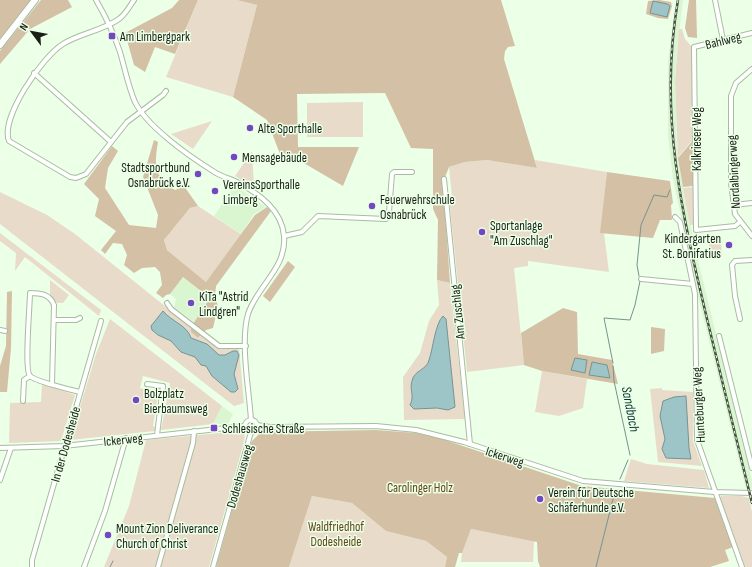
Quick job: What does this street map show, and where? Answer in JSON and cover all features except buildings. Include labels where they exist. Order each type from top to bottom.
[{"type":"main road","points":[[0,45],[35,0]]},
{"type":"street","points":[[96,0],[109,24],[131,92],[141,111],[158,131],[176,146],[217,174],[239,183],[268,204],[279,217],[284,236],[284,246],[279,264],[258,293],[248,314],[246,346],[251,420]]},
{"type":"street","points":[[134,0],[121,17],[109,24],[63,44],[50,54],[10,106],[3,130],[4,136],[9,141],[76,178],[86,174],[127,122],[163,95],[166,91]]},
{"type":"street","points":[[715,0],[723,40]]},
{"type":"street","name":"Bahlweg","points":[[694,47],[752,33]]},
{"type":"street","name":"Kalkrieser Weg","points":[[694,47],[696,230]]},
{"type":"street","name":"Nordalbingerweg","points":[[696,230],[735,226],[740,222],[735,214],[731,183],[731,96],[732,89],[741,77],[752,69]]},
{"type":"street","points":[[34,73],[111,142]]},
{"type":"street","points":[[284,236],[302,232],[318,216],[386,219],[389,212],[392,174],[394,172],[412,172]]},
{"type":"street","name":"Am Zuschlag","points":[[444,179],[470,444]]},
{"type":"street","points":[[734,205],[752,203]]},
{"type":"street","name":"Hunteburger Weg","points":[[675,217],[680,222],[693,284],[696,310],[697,440],[742,567]]},
{"type":"street","points":[[740,222],[752,236]]},
{"type":"street","points":[[740,319],[735,296],[732,264],[735,261],[752,260]]},
{"type":"street","points":[[642,279],[693,284]]},
{"type":"street","points":[[30,376],[28,371],[30,293],[43,294],[53,301],[54,320],[52,384]]},
{"type":"street","points":[[167,303],[171,309],[219,346],[246,346]]},
{"type":"street","points":[[54,320],[76,320],[80,318]]},
{"type":"street","name":"In der Dodesheide","points":[[32,567],[32,560],[101,321]]},
{"type":"street","points":[[0,330],[5,331]]},
{"type":"street","points":[[719,336],[752,468]]},
{"type":"street","points":[[30,376],[80,392]]},
{"type":"street","points":[[23,401],[24,380],[30,376]]},
{"type":"street","points":[[147,384],[163,386],[157,435]]},
{"type":"street","points":[[251,420],[256,422],[257,425],[255,430],[251,432],[247,430],[245,426],[247,421],[251,420]]},
{"type":"street","name":"Ickerweg","points":[[257,425],[270,427],[396,427],[444,436],[583,481],[715,492],[752,493]]},
{"type":"street","name":"Ickerweg","points":[[0,448],[64,446],[245,426]]},
{"type":"street","points":[[158,567],[194,431]]},
{"type":"street","name":"Dodeshausweg","points":[[213,567],[251,432]]},
{"type":"street","points":[[84,567],[105,511],[126,438]]},
{"type":"street","points":[[0,480],[11,448]]},
{"type":"shaded area","points":[[676,0],[683,0],[677,48],[675,82],[677,142],[680,170],[695,248],[752,481],[752,489],[746,489],[698,296],[673,179],[668,135],[668,61]]},
{"type":"shaded area","points":[[235,185],[266,207],[254,214],[241,234],[214,216]]},
{"type":"shaded area","name":"KiTa \"Astrid Lindgren\"","points":[[183,277],[210,298],[194,322],[174,307],[176,299],[170,294]]},
{"type":"shaded area","points":[[222,406],[233,414],[228,424],[213,424]]},
{"type":"green space","points":[[0,0],[31,0],[0,39]]},
{"type":"green space","points":[[41,0],[68,0],[72,7],[30,29],[0,64],[0,51]]},
{"type":"green space","points":[[179,0],[198,0],[175,54],[155,47],[145,72],[134,65],[125,33],[172,8]]},
{"type":"green space","points":[[198,0],[237,0],[257,5],[233,97],[166,77]]},
{"type":"green space","points":[[237,0],[501,0],[515,46],[508,47],[505,51],[504,59],[537,168],[487,160],[465,162],[449,167],[443,182],[450,283],[437,280],[438,220],[433,209],[433,149],[411,148],[385,93],[297,94],[298,147],[359,147],[343,186],[302,162],[283,162],[267,120],[233,97],[257,5]]},
{"type":"green space","points":[[659,0],[671,2],[672,6],[668,19],[658,18],[646,14],[648,1]]},
{"type":"green space","points":[[689,0],[696,0],[697,38],[688,37],[685,28]]},
{"type":"green space","points":[[679,29],[682,29],[685,39],[693,48],[694,138],[678,157],[675,82]]},
{"type":"green space","points":[[363,102],[363,137],[307,137],[307,103]]},
{"type":"green space","points":[[212,121],[193,149],[171,134]]},
{"type":"green space","points":[[694,139],[693,186],[683,187],[678,158]]},
{"type":"green space","points":[[154,140],[158,142],[156,164],[159,175],[175,190],[184,186],[198,206],[190,208],[164,240],[167,250],[206,282],[255,215],[267,207],[271,211],[216,286],[215,295],[218,306],[213,328],[206,330],[198,338],[191,332],[191,327],[210,298],[183,277],[170,294],[163,298],[156,293],[162,285],[160,272],[155,267],[142,268],[134,273],[124,265],[127,255],[122,244],[113,243],[105,254],[101,250],[116,231],[95,216],[99,199],[84,184],[112,146],[118,151],[108,168],[105,188],[129,225],[156,228],[158,215],[143,177]]},
{"type":"green space","points":[[252,151],[254,187],[235,176]]},
{"type":"green space","points":[[487,160],[537,168],[535,160],[607,172],[601,232],[604,233],[609,272],[528,261],[528,266],[514,268],[524,365],[467,372],[449,197],[452,197],[449,167],[465,162]]},
{"type":"green space","points":[[607,172],[670,181],[673,203],[671,205],[672,220],[660,220],[653,238],[600,233]]},
{"type":"green space","points":[[693,187],[693,225],[690,225],[683,188]]},
{"type":"green space","points":[[0,192],[47,215],[75,234],[191,327],[191,332],[198,338],[202,335],[219,348],[239,348],[244,403],[234,406],[0,224]]},
{"type":"green space","points":[[198,206],[242,235],[206,282],[167,250],[164,240],[190,208]]},
{"type":"green space","points":[[0,233],[101,310],[99,316],[25,257],[15,271],[16,253],[0,241]]},
{"type":"green space","points":[[721,240],[722,257],[710,258],[709,241]]},
{"type":"green space","points":[[288,261],[295,267],[270,302],[263,296]]},
{"type":"green space","points":[[50,280],[69,295],[63,303],[57,303],[50,295]]},
{"type":"green space","points":[[437,280],[450,283],[465,419],[404,420],[403,377],[420,353],[429,321],[439,305]]},
{"type":"green space","points":[[12,291],[11,348],[7,392],[0,392],[0,366],[6,346],[7,292]]},
{"type":"green space","points":[[563,308],[577,312],[578,354],[612,360],[618,384],[542,371],[524,365],[521,333]]},
{"type":"green space","points":[[110,319],[222,406],[213,424],[161,430],[170,383],[143,376],[140,388],[153,391],[156,387],[162,389],[161,394],[158,394],[153,426],[156,428],[155,431],[70,440],[96,354]]},
{"type":"green space","points":[[651,327],[665,329],[664,351],[651,354]]},
{"type":"green space","points":[[542,371],[587,379],[583,408],[559,416],[535,412]]},
{"type":"green space","points":[[42,384],[75,395],[61,441],[9,443],[10,403],[41,402]]},
{"type":"green space","points":[[662,388],[662,390],[693,392],[693,441],[702,466],[658,462],[650,389]]},
{"type":"green space","name":"Carolinger Holz","points":[[376,430],[416,433],[442,439],[582,486],[715,498],[733,547],[725,550],[729,561],[710,567],[540,567],[538,561],[537,542],[471,529],[462,553],[459,553],[455,567],[445,567],[447,557],[426,541],[386,531],[352,503],[312,496],[289,567],[216,567],[249,449],[252,441],[261,432]]},
{"type":"green space","points":[[242,431],[245,435],[244,442],[209,567],[104,567],[129,506],[146,440]]},
{"type":"green space","points":[[631,459],[647,464],[704,470],[709,488],[624,481]]},
{"type":"green space","name":"Waldfriedhof Dodesheide","points":[[312,496],[352,503],[386,531],[426,541],[447,557],[445,567],[289,567]]},
{"type":"green space","points":[[721,496],[742,496],[749,498],[752,512],[752,567],[745,567],[720,498]]},
{"type":"green space","points":[[471,529],[534,541],[533,562],[461,562],[462,552]]},
{"type":"water","points":[[653,1],[670,6],[667,17],[650,13]]},
{"type":"water","points":[[163,311],[183,327],[191,338],[207,344],[219,355],[225,355],[233,351],[237,351],[239,355],[234,374],[238,389],[235,392],[231,392],[212,376],[206,366],[201,365],[195,357],[181,352],[171,341],[158,335],[152,330],[151,326]]},
{"type":"water","points":[[443,316],[446,319],[455,407],[448,410],[437,408],[414,409],[410,405],[412,399],[411,387],[413,377],[428,363],[436,331]]},
{"type":"water","points":[[575,358],[587,360],[585,373],[571,370]]},
{"type":"water","points":[[592,362],[607,365],[610,378],[589,375]]},
{"type":"water","points":[[686,396],[691,459],[666,458],[662,449],[665,439],[660,416],[663,401],[674,397]]},
{"type":"waterway","name":"Sandbach","points":[[639,276],[637,265],[641,225],[654,195],[667,197],[670,190]]},
{"type":"waterway","name":"Sandbach","points":[[613,363],[604,318],[630,320],[640,281]]},
{"type":"waterway","name":"Sandbach","points":[[613,366],[614,381],[630,455]]},
{"type":"waterway","name":"Sandbach","points":[[620,479],[628,460]]},
{"type":"waterway","name":"Sandbach","points":[[596,567],[615,491]]},
{"type":"waterway","points":[[110,567],[113,561]]},
{"type":"railway","points":[[678,0],[672,42],[671,83],[672,124],[676,163],[682,203],[698,283],[752,503]]},
{"type":"place","name":"Am Limbergpark","points":[[112,36]]},
{"type":"place","name":"Alte Sporthalle","points":[[250,128]]},
{"type":"place","name":"Mensagebäude","points":[[234,157]]},
{"type":"place","name":"Stadtsportbund Osnabrück e.V.","points":[[198,174]]},
{"type":"place","name":"VereinsSporthalle Limberg","points":[[215,191]]},
{"type":"place","name":"Feuerwehrschule Osnabrück","points":[[372,206]]},
{"type":"place","name":"Sportanlage \"Am Zuschlag\"","points":[[482,232]]},
{"type":"place","name":"Kindergarten St. Bonifatius","points":[[729,245]]},
{"type":"place","name":"KiTa \"Astrid Lindgren\"","points":[[191,303]]},
{"type":"place","name":"Bolzplatz Bierbaumsweg","points":[[136,400]]},
{"type":"place","name":"Schlesische Straße","points":[[214,428]]},
{"type":"place","name":"Verein für Deutsche Schäferhunde e.V.","points":[[540,499]]},
{"type":"place","name":"Mount Zion Deliverance Church of Christ","points":[[108,535]]}]
